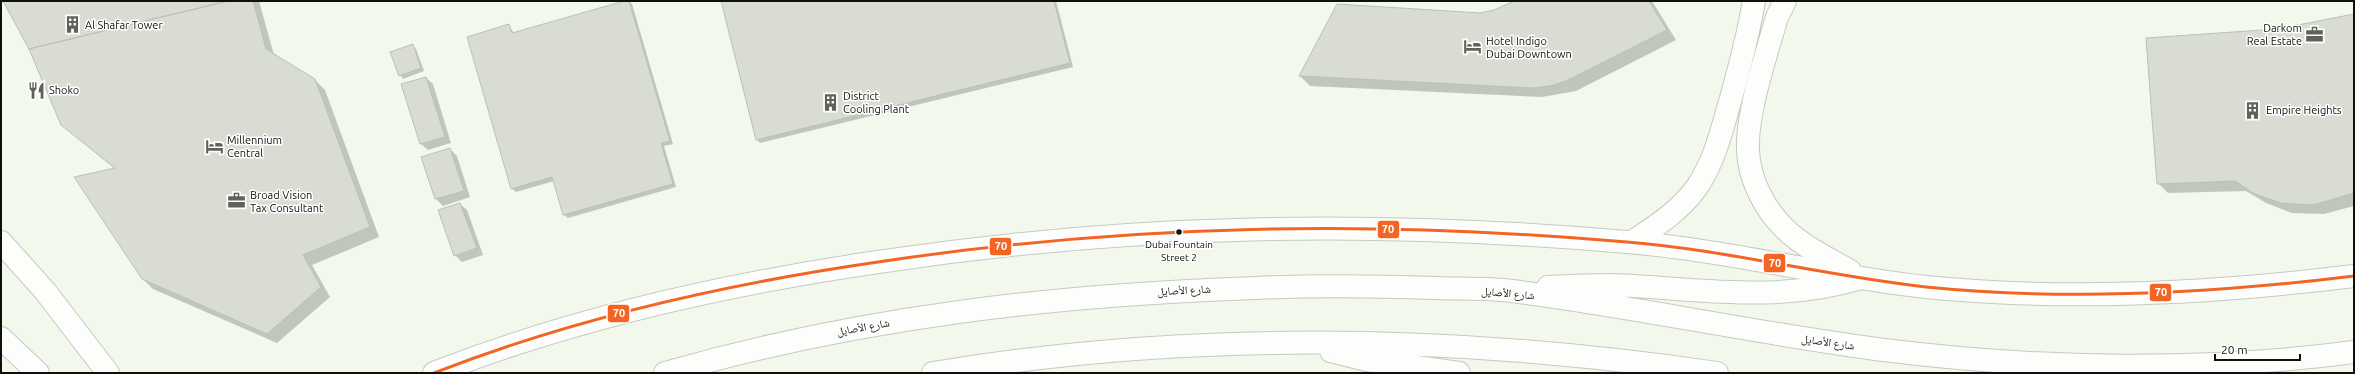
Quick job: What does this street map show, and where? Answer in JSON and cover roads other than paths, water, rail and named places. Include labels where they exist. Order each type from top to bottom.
[{"type":"main road","points":[[1632,242],[1662,222],[1681,206],[1697,187],[1709,166],[1718,144],[1746,43],[1754,1]]},
{"type":"main road","points":[[1785,1],[1777,17],[1750,121],[1748,150],[1753,179],[1766,206],[1784,229],[1808,246],[1861,278]]},
{"type":"main road","points":[[434,373],[535,336],[597,318],[695,294],[836,268],[931,254],[1062,239],[1176,231],[1290,227],[1444,229],[1632,242],[1747,257],[1861,278],[1926,287],[2066,293],[2191,290],[2354,276]]},
{"type":"main road","points":[[1,242],[45,292],[108,373]]},
{"type":"main road","points":[[1508,291],[1610,285],[1770,294],[1831,287],[1861,278]]},
{"type":"main road","name":"شارع الأصايل","points":[[665,373],[721,357],[816,335],[904,319],[1007,304],[1097,295],[1301,286],[1508,291],[1797,338],[1888,350],[1979,359],[2070,364],[2162,365],[2253,361],[2354,352]]},
{"type":"main road","points":[[1,338],[38,373]]},
{"type":"main road","points":[[1302,341],[1367,360],[1459,373]]},
{"type":"main road","points":[[933,373],[1132,348],[1217,343],[1302,341],[1386,343],[1570,354],[1717,373]]},
{"type":"place","name":"Al Shafar Tower","points":[[72,25]]},
{"type":"place","name":"Darkom Real Estate","points":[[2315,34]]},
{"type":"place","name":"Hotel Indigo Dubai Downtown","points":[[1473,47]]},
{"type":"place","name":"Shoko","points":[[36,90]]},
{"type":"place","name":"District Cooling Plant","points":[[830,102]]},
{"type":"place","name":"Empire Heights","points":[[2253,110]]},
{"type":"place","name":"Millennium Central","points":[[214,146]]},
{"type":"place","name":"Broad Vision Tax Consultant","points":[[237,201]]},
{"type":"place","name":"Dubai Fountain Street 2","points":[[1179,232]]}]
